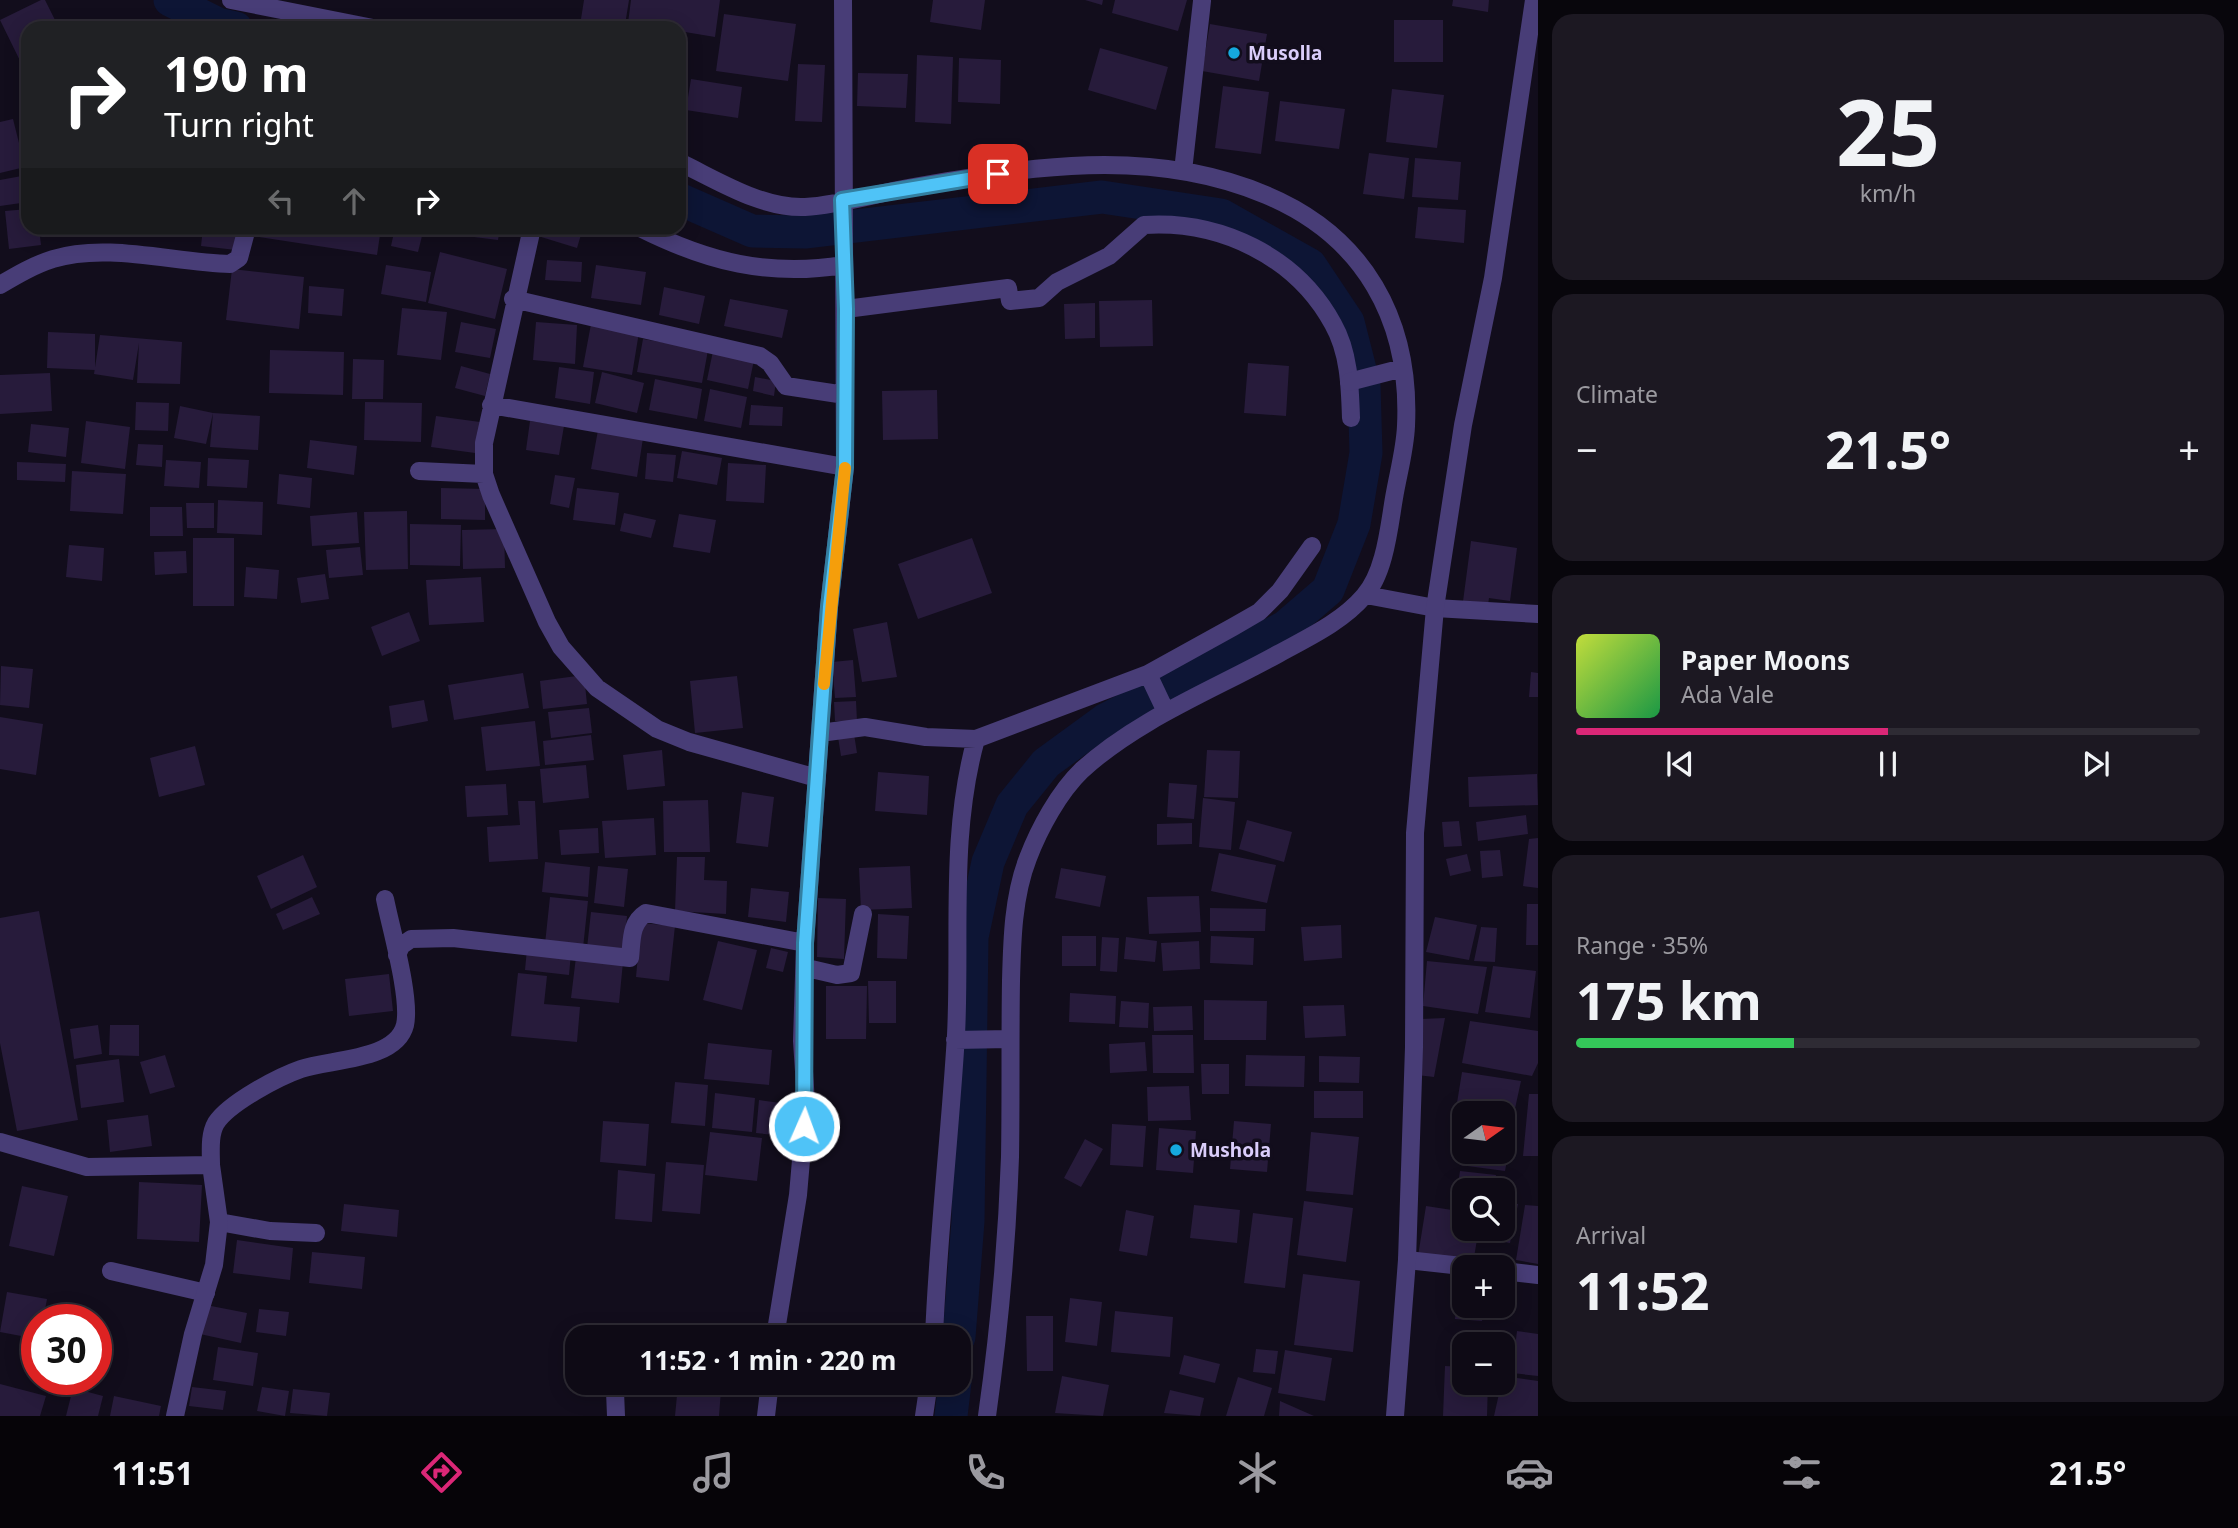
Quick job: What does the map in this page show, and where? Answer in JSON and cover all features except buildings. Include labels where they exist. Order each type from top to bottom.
[{"type":"street","points":[[231,0],[323,21]]},
{"type":"street","points":[[777,1325],[806,1102],[802,1041],[807,968],[805,943],[829,607],[845,467],[843,0]]},
{"type":"street","points":[[1395,1416],[1407,1260],[1414,1047],[1415,833],[1435,608],[1463,425],[1493,278],[1534,0]]},
{"type":"street","points":[[1183,171],[1202,1]]},
{"type":"street","points":[[686,165],[751,196],[784,205],[805,207],[956,180],[1098,163],[1183,171],[1267,195],[1331,232],[1356,256],[1385,306],[1400,369],[1406,430],[1378,570],[1366,595],[1324,629],[1164,708],[1080,772],[1061,795],[1027,860],[1012,929],[1005,1039],[1010,1155],[1007,1221],[987,1416]]},
{"type":"street","points":[[846,309],[1008,288],[1010,301],[1039,298],[1057,282],[1110,256],[1144,225],[1211,230],[1239,238],[1262,250],[1299,280],[1334,325],[1353,381],[1351,418]]},
{"type":"street","points":[[0,285],[54,259],[81,253],[167,257],[230,264],[239,258],[245,235]]},
{"type":"street","points":[[530,235],[513,299],[491,405],[484,443],[484,474],[552,630],[567,654],[597,688],[647,723],[678,738],[817,778]]},
{"type":"street","points":[[655,235],[694,253],[762,268],[808,271],[844,260]]},
{"type":"street","points":[[513,299],[760,356],[770,363],[786,386],[845,395]]},
{"type":"street","points":[[1353,381],[1400,369]]},
{"type":"street","points":[[491,405],[845,467]]},
{"type":"street","points":[[419,471],[484,474]]},
{"type":"street","points":[[820,733],[866,727],[926,737],[976,739],[1150,677],[1259,612],[1280,591],[1312,546]]},
{"type":"street","points":[[1366,595],[1435,608],[1538,614]]},
{"type":"street","points":[[1150,677],[1164,708]]},
{"type":"street","points":[[935,1325],[938,1248],[960,1040],[958,840],[968,767],[976,739]]},
{"type":"street","points":[[175,1416],[214,1265],[219,1223],[211,1165],[211,1140],[215,1125],[225,1113],[271,1083],[302,1068],[372,1054],[402,1035],[406,1023],[404,997],[385,899]]},
{"type":"street","points":[[397,955],[401,946],[411,939],[453,938],[631,958],[634,928],[639,918],[646,914],[805,943]]},
{"type":"street","points":[[807,968],[837,975],[851,973],[863,914]]},
{"type":"street","points":[[960,1040],[1005,1039]]},
{"type":"street","points":[[0,1142],[87,1167],[211,1165]]},
{"type":"street","points":[[219,1223],[270,1231],[316,1233]]},
{"type":"street","points":[[1407,1260],[1452,1265]]},
{"type":"street","points":[[111,1271],[206,1293]]},
{"type":"street","points":[[1515,1272],[1538,1275]]},
{"type":"street","points":[[615,1395],[616,1416]]},
{"type":"street","points":[[766,1416],[768,1395]]},
{"type":"street","points":[[924,1416],[927,1395]]},
{"type":"waterway","points":[[170,0],[212,21]]},
{"type":"waterway","points":[[686,202],[752,231],[805,232],[1102,197],[1221,215],[1310,265],[1348,322],[1364,385],[1366,453],[1354,524],[1328,590],[1285,627],[1105,720],[1046,763],[1012,805],[988,862],[972,937],[968,1221],[960,1325]]},
{"type":"waterway","points":[[951,1416],[953,1395]]},
{"type":"slow traffic","points":[[824,684],[829,607],[845,468]]},
{"type":"place","name":"Musolla","points":[[1234,53]]},
{"type":"place","name":"Mushola","points":[[1176,1150]]},
{"type":"route","points":[[804,1126],[806,1102],[802,1041],[807,968],[805,943],[829,607],[845,467],[846,309],[842,200],[998,174]]}]
